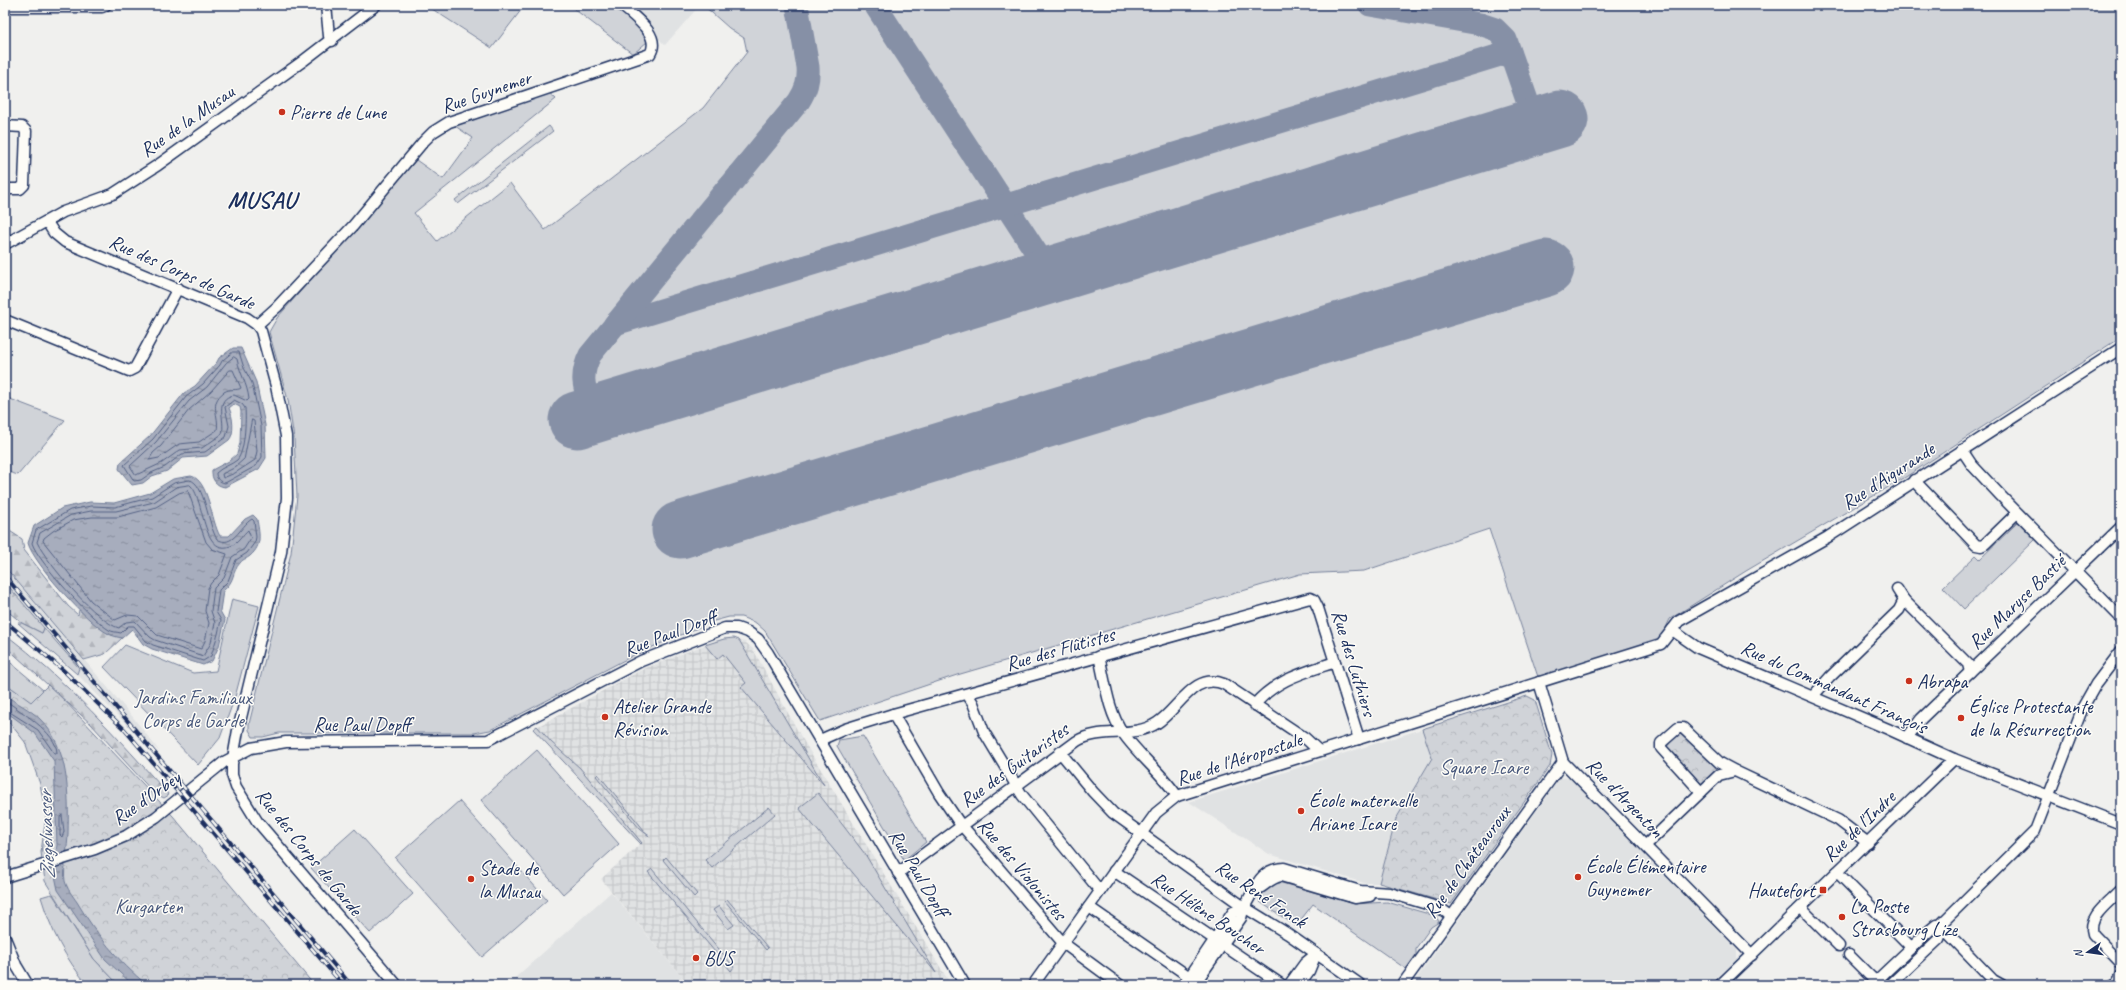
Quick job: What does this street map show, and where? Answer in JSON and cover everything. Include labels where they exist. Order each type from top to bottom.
[{"type":"street","points":[[5,7],[102,7],[106,5]]},
{"type":"street","points":[[326,5],[329,36],[332,40]]},
{"type":"street","name":"Rue de la Musau","points":[[5,244],[69,210],[113,194],[158,165],[332,40],[376,5]]},
{"type":"street","name":"Rue Guynemer","points":[[257,325],[328,254],[423,142],[440,126],[647,57],[652,51],[653,46],[651,36],[648,31],[620,5]]},
{"type":"street","points":[[5,126],[22,127],[26,131],[24,185],[20,189],[5,188]]},
{"type":"street","name":"Rue des Corps de Garde","points":[[47,222],[54,233],[65,242],[247,318],[257,325],[264,336],[286,436],[287,498],[281,552],[238,730],[233,757],[232,775],[244,803],[257,821],[397,985]]},
{"type":"street","points":[[5,320],[129,371],[135,368],[178,288]]},
{"type":"street","name":"Rue d'Aigurande","points":[[1672,630],[1679,621],[1828,537],[1914,480],[2121,348]]},
{"type":"street","points":[[1962,450],[1972,465],[2017,513],[2121,618]]},
{"type":"street","points":[[1914,480],[1976,545],[1981,546],[1985,544],[2017,513]]},
{"type":"street","name":"Rue Maryse Bastié","points":[[1907,738],[1921,719],[2121,527]]},
{"type":"street","points":[[1897,589],[1904,600],[1968,664],[1970,672]]},
{"type":"street","name":"Rue des Flûtistes","points":[[820,740],[845,729],[893,714],[1301,599],[1312,598]]},
{"type":"street","name":"Rue des Luthiers","points":[[1312,598],[1318,608],[1359,739]]},
{"type":"street","points":[[1813,696],[1830,677],[1899,610],[1904,600]]},
{"type":"street","name":"Rue Paul Dopff","points":[[233,757],[251,748],[286,742],[488,740],[641,661],[725,628],[737,628],[748,632],[758,639],[820,740],[965,985]]},
{"type":"street","points":[[1539,682],[1661,644],[1672,630]]},
{"type":"street","name":"Rue du Commandant François","points":[[1672,630],[1698,648],[1813,696],[1954,760],[2121,824]]},
{"type":"street","points":[[1849,955],[1877,983],[1911,947],[1933,927],[1940,925],[2032,834],[2037,826],[2049,797],[2077,720],[2096,684],[2121,651]]},
{"type":"street","points":[[1099,656],[1109,699],[1117,722],[1123,733],[1177,796]]},
{"type":"street","points":[[1254,705],[1270,689],[1279,683],[1335,662]]},
{"type":"street","name":"Rue des Guitaristes","points":[[898,873],[1060,752],[1088,736],[1123,733],[1144,729],[1159,722],[1193,689],[1205,682],[1215,681],[1224,684],[1305,738],[1320,751]]},
{"type":"street","name":"Rue de l'Aéropostale","points":[[1033,985],[1141,832],[1160,808],[1177,796],[1539,682]]},
{"type":"street","name":"Rue d'Argenton","points":[[1539,682],[1564,762],[1752,955]]},
{"type":"street","points":[[967,694],[973,703],[984,732],[1036,814],[1100,891]]},
{"type":"street","name":"Rue des Violonistes","points":[[893,714],[939,793],[962,825],[1063,943],[1120,985]]},
{"type":"street","points":[[1701,792],[1661,748],[1661,743],[1678,728],[1683,728],[1720,763],[1838,820],[1868,843]]},
{"type":"street","name":"Rue René Fonck","points":[[1060,752],[1107,808],[1244,907],[1288,934],[1361,985]]},
{"type":"street","name":"Rue d'Orbey","points":[[5,877],[73,856],[118,840],[146,824],[233,757]]},
{"type":"street","name":"Rue de l'Indre","points":[[1720,985],[1954,760]]},
{"type":"street","name":"Rue de Châteauroux","points":[[1402,985],[1564,762]]},
{"type":"street","points":[[1646,845],[1719,775],[1735,771]]},
{"type":"street","name":"Rue Hélène Boucher","points":[[1114,871],[1282,985]]},
{"type":"street","points":[[1838,872],[1911,947]]},
{"type":"street","points":[[1089,907],[1193,983],[1219,942],[1233,912],[1244,907],[1254,891],[1262,888],[1271,879],[1281,876],[1356,898],[1390,894],[1440,908],[1451,916]]},
{"type":"street","points":[[2121,890],[2096,916],[2092,929],[2094,934],[2121,963]]},
{"type":"street","points":[[1801,908],[1839,946]]},
{"type":"street","points":[[1940,925],[1994,983]]},
{"type":"street","points":[[1890,985],[1939,939],[1942,931],[1940,925]]},
{"type":"street","points":[[5,938],[16,965],[28,985]]},
{"type":"street","points":[[1289,985],[1305,963],[1316,954]]},
{"type":"street","points":[[1299,985],[1309,971],[1316,954]]},
{"type":"shaded area","points":[[624,5],[700,5],[665,45]]},
{"type":"shaded area","points":[[5,567],[132,716],[160,752],[120,718],[77,674],[79,668],[5,582]]},
{"type":"shaded area","points":[[729,638],[745,642],[753,649],[800,735],[951,985],[689,985],[601,879],[640,844],[533,729],[643,669],[717,640]]},
{"type":"shaded area","name":"École maternelle Ariane Icare","points":[[1422,729],[1432,758],[1396,819],[1379,883],[1364,883],[1269,854],[1189,802]]},
{"type":"shaded area","name":"École Élémentaire Guynemer","points":[[1569,777],[1737,950],[1737,959],[1709,985],[1412,985],[1560,778]]},
{"type":"shaded area","points":[[611,892],[689,985],[507,985]]},
{"type":"green space","points":[[426,5],[525,5],[492,48]]},
{"type":"green space","points":[[569,5],[624,5],[655,35],[633,54]]},
{"type":"green space","points":[[703,5],[2121,5],[2121,337],[1904,478],[1746,571],[1670,619],[1664,632],[1655,643],[1538,677],[1489,529],[1364,571],[1300,574],[957,675],[820,721],[765,631],[756,623],[741,617],[729,617],[714,621],[636,654],[490,730],[474,733],[279,733],[263,737],[253,737],[249,730],[249,724],[291,553],[297,496],[294,438],[288,400],[269,332],[277,318],[416,160],[443,179],[473,138],[455,126],[516,103],[542,86],[556,99],[414,213],[437,241],[510,183],[545,230],[703,108],[747,52],[744,38],[729,28]]},
{"type":"green space","points":[[549,126],[553,131],[458,204],[455,200]]},
{"type":"green space","points":[[5,397],[65,420],[18,475],[5,471]]},
{"type":"green space","points":[[2019,521],[2036,539],[1964,609],[1943,587],[1976,555],[1980,559]]},
{"type":"green space","points":[[5,528],[22,539],[24,550],[68,606],[78,615],[79,610],[109,634],[122,638],[105,654],[84,660],[5,567]]},
{"type":"green space","points":[[5,582],[44,628],[42,633],[22,623],[5,609]]},
{"type":"green space","name":"Jardins Familiaux Corps de Garde","points":[[232,599],[259,606],[235,697],[220,738],[198,765],[104,667],[125,645],[193,673],[216,671]]},
{"type":"green space","points":[[18,623],[22,623],[42,633],[44,628],[79,668],[77,674]]},
{"type":"green space","points":[[5,634],[49,671],[91,710],[169,795],[164,798],[154,793],[91,724],[5,646]]},
{"type":"green space","points":[[734,638],[739,640],[824,785],[741,687],[746,683],[723,654],[717,659],[705,645],[724,639]]},
{"type":"green space","points":[[5,658],[43,690],[31,703],[5,683]]},
{"type":"green space","name":"Kurgarten","points":[[5,683],[31,702],[48,685],[64,700],[173,816],[314,985],[119,985],[94,959],[45,881],[41,852],[46,816],[40,784],[25,742],[5,717]]},
{"type":"green space","name":"Square Icare","points":[[1527,696],[1535,700],[1552,755],[1550,766],[1451,904],[1379,883],[1396,819],[1432,758],[1422,729]]},
{"type":"green space","points":[[537,726],[551,742],[580,768],[642,843],[641,844],[533,729]]},
{"type":"green space","points":[[1677,734],[1680,734],[1718,769],[1718,771],[1704,784],[1702,784],[1666,748]]},
{"type":"green space","points":[[863,736],[926,842],[904,860],[837,746],[839,740]]},
{"type":"green space","points":[[537,750],[619,844],[563,894],[481,800]]},
{"type":"green space","points":[[598,774],[649,836],[640,829],[596,776]]},
{"type":"green space","points":[[818,793],[865,854],[936,973],[799,808]]},
{"type":"green space","name":"Stade de la Musau","points":[[459,801],[547,900],[482,957],[395,858]]},
{"type":"green space","points":[[769,807],[775,814],[712,868],[705,860]]},
{"type":"green space","points":[[355,829],[413,894],[370,933],[311,868]]},
{"type":"green space","points":[[666,857],[697,894],[694,897],[663,860]]},
{"type":"green space","points":[[652,869],[734,967],[731,971],[648,872]]},
{"type":"green space","points":[[1276,883],[1282,883],[1355,904],[1387,902],[1436,916],[1439,922],[1431,927],[1416,948],[1416,955],[1406,969],[1313,904],[1296,926],[1260,902],[1259,899],[1268,886]]},
{"type":"green space","points":[[51,894],[94,959],[119,985],[88,985],[72,965],[54,932],[41,897]]},
{"type":"green space","points":[[727,899],[768,948],[766,950],[725,901]]},
{"type":"green space","points":[[719,906],[734,925],[728,929],[713,910]]},
{"type":"water","points":[[233,348],[241,348],[256,382],[265,425],[266,458],[259,469],[225,487],[217,484],[213,479],[212,470],[229,461],[237,454],[240,443],[241,412],[240,407],[234,404],[229,408],[233,425],[232,434],[229,440],[207,456],[183,458],[167,471],[152,476],[143,483],[132,485],[119,469],[120,463],[150,436],[184,393],[195,386],[219,358]]},
{"type":"water","points":[[191,476],[197,479],[206,493],[220,536],[229,536],[245,519],[253,515],[257,519],[259,534],[257,548],[237,567],[232,580],[223,591],[220,611],[225,620],[219,646],[212,661],[203,665],[152,649],[143,644],[132,629],[122,638],[111,635],[98,627],[87,618],[50,578],[32,552],[28,543],[34,526],[62,508],[90,502],[114,503],[150,493],[173,479]]},
{"type":"water","points":[[5,695],[32,712],[40,719],[50,730],[62,757],[68,803],[68,838],[65,864],[65,881],[67,887],[108,946],[136,976],[147,985],[133,985],[105,959],[58,890],[54,871],[57,845],[54,761],[35,733],[5,711]]},
{"type":"taxiway","points":[[593,415],[584,385],[584,371],[590,355],[804,93],[808,67],[797,5]]},
{"type":"taxiway","points":[[875,5],[1051,275]]},
{"type":"taxiway","points":[[1370,5],[1480,24],[1495,29],[1506,40],[1536,126]]},
{"type":"taxiway","points":[[615,324],[1510,52]]},
{"type":"runway","points":[[577,420],[1560,119]]},
{"type":"runway","points":[[680,530],[1546,268]]},
{"type":"railway","points":[[5,576],[351,985]]},
{"type":"railway","points":[[5,621],[63,670],[124,729],[343,985]]},
{"type":"place","name":"Pierre de Lune","points":[[282,112]]},
{"type":"place","name":"Abrapa","points":[[1909,681]]},
{"type":"place","name":"Atelier Grande Révision","points":[[605,717]]},
{"type":"place","name":"Église Protestante de la Résurrection","points":[[1961,718]]},
{"type":"place","name":"École maternelle Ariane Icare","points":[[1301,811]]},
{"type":"place","name":"École Élémentaire Guynemer","points":[[1578,877]]},
{"type":"place","name":"Stade de la Musau","points":[[471,879]]},
{"type":"place","name":"Hautefort","points":[[1823,890]]},
{"type":"place","name":"La Poste Strasbourg Lize","points":[[1842,917]]},
{"type":"place","name":"BUS","points":[[696,958]]},
{"type":"district","name":"MUSAU","points":[[262,200]]},
{"type":"water label","name":"Ziegelwasser","points":[[46,835]]}]
